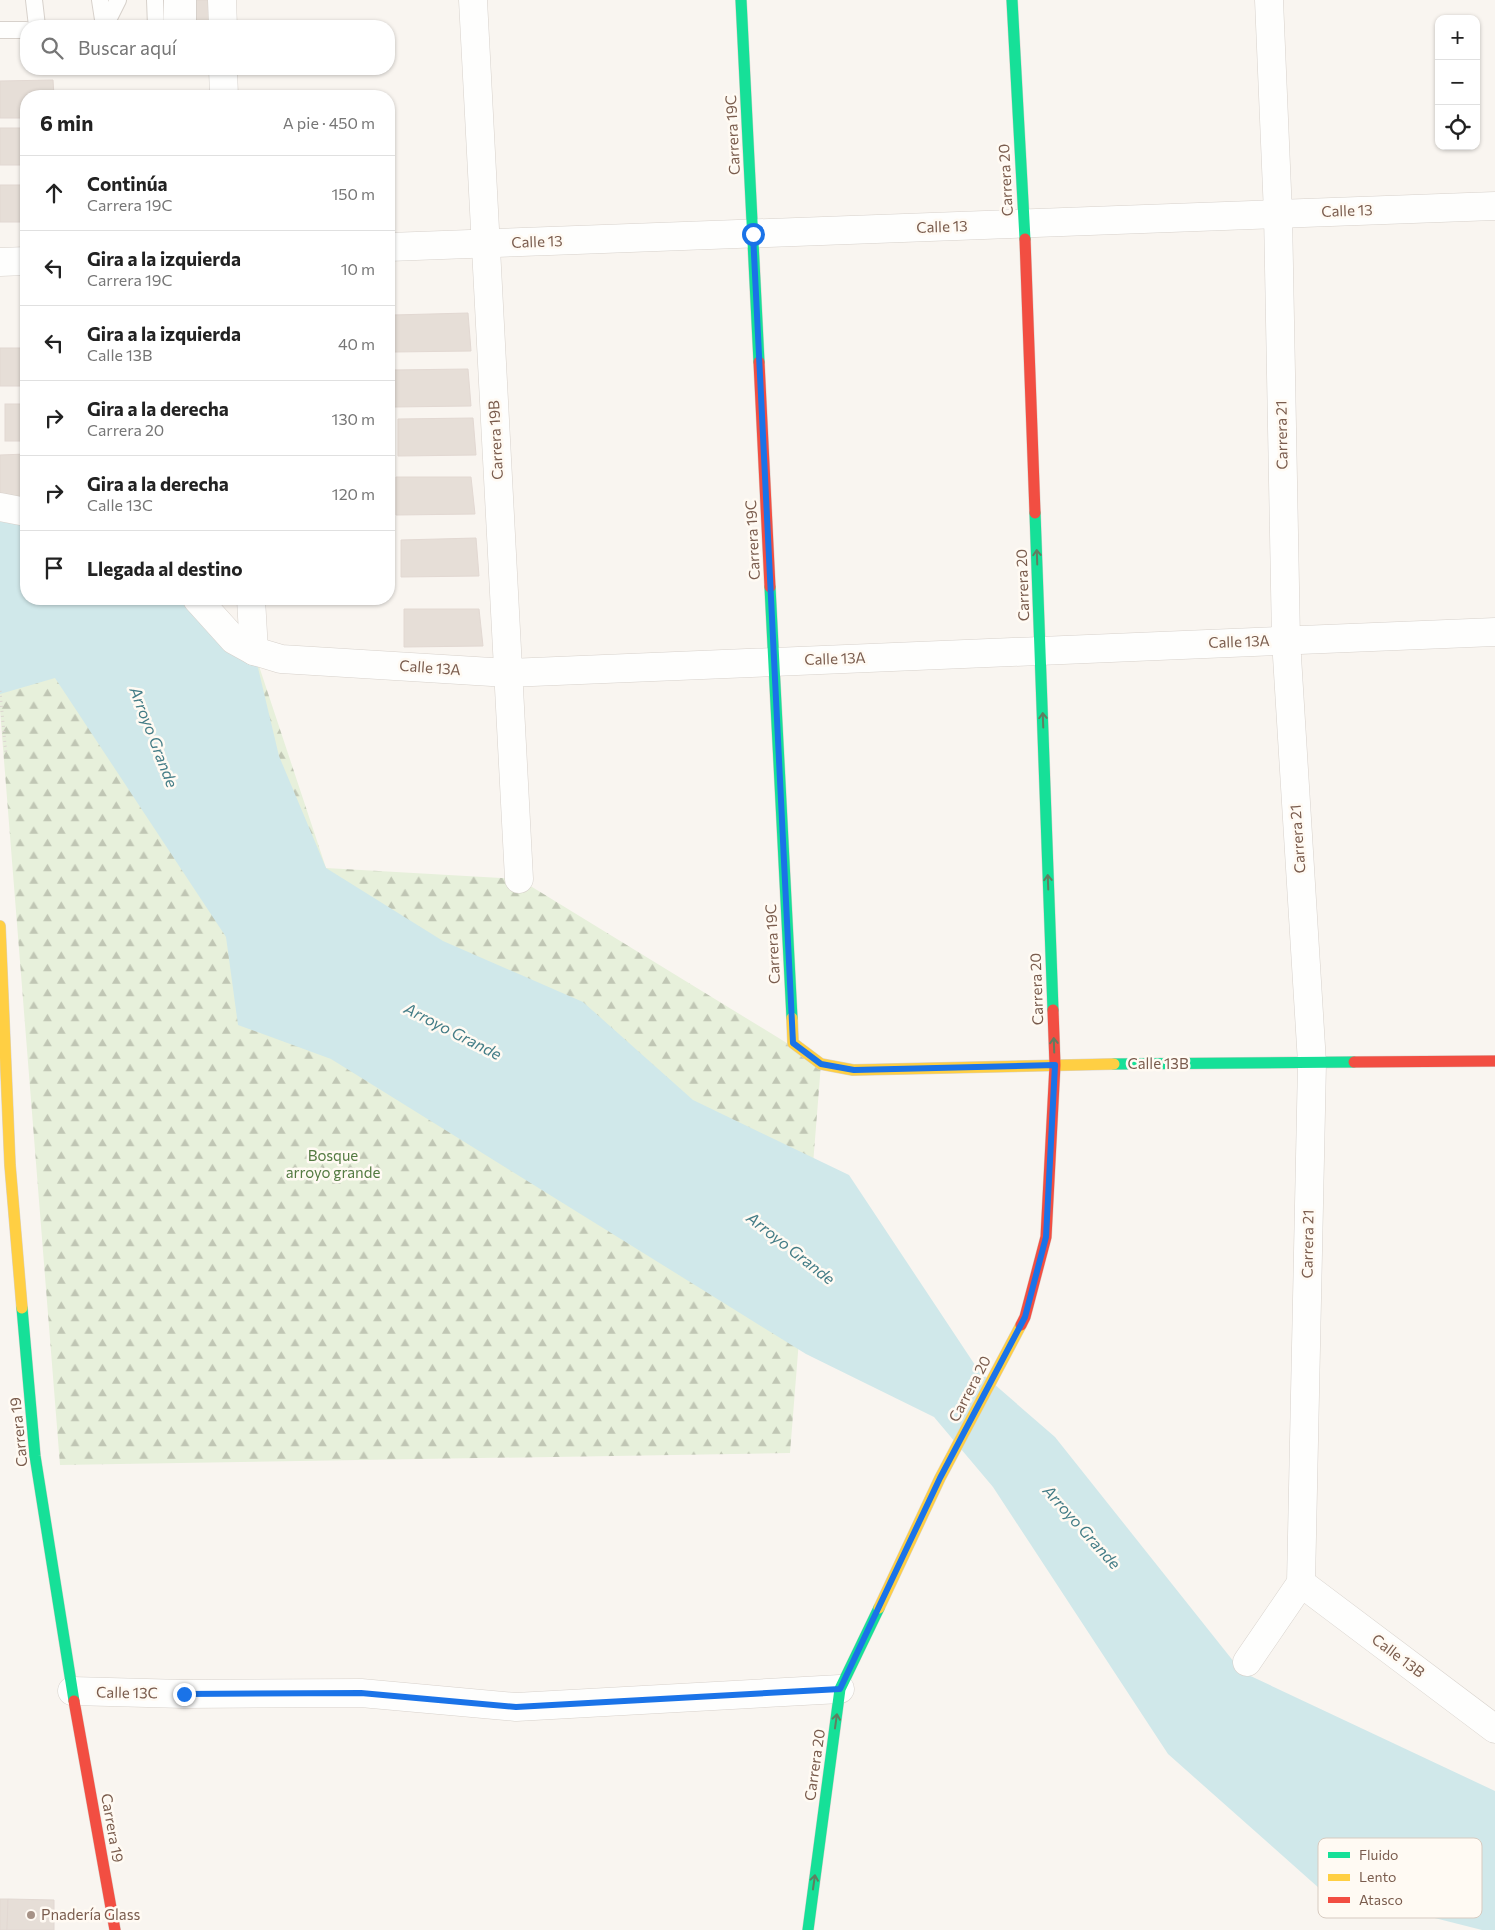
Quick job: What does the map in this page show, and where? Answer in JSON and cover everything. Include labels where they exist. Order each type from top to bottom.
[{"type":"street","points":[[222,0],[223,20]]},
{"type":"street","name":"Carrera 19B","points":[[472,0],[519,879]]},
{"type":"street","name":"Carrera 19C","points":[[742,0],[793,1043],[821,1064]]},
{"type":"street","name":"Carrera 20","points":[[808,1930],[840,1689],[940,1478],[1025,1317],[1046,1237],[1055,1065],[1024,223],[1012,0]]},
{"type":"street","name":"Carrera 21","points":[[1269,0],[1278,214],[1286,640],[1312,1063],[1301,1583]]},
{"type":"street","points":[[223,75],[224,90]]},
{"type":"street","name":"Calle 13","points":[[395,247],[1495,206]]},
{"type":"street","points":[[0,262],[20,261]]},
{"type":"street","points":[[0,507],[20,511]]},
{"type":"street","name":"Calle 13A","points":[[202,605],[234,640],[254,651],[281,659],[508,673],[1495,632]]},
{"type":"street","points":[[251,605],[254,651]]},
{"type":"street","name":"Carrera 19","points":[[0,926],[10,1165],[35,1456],[72,1692],[115,1930]]},
{"type":"street","name":"Calle 13B","points":[[821,1064],[854,1070],[1055,1065],[1495,1061]]},
{"type":"street","points":[[1247,1662],[1301,1583]]},
{"type":"street","name":"Calle 13B","points":[[1301,1583],[1495,1728]]},
{"type":"street","name":"Calle 13C","points":[[72,1692],[184,1694],[361,1693],[516,1707],[840,1689]]},
{"type":"lane","points":[[34,0],[36,20]]},
{"type":"lane","points":[[100,0],[104,20]]},
{"type":"lane","points":[[108,20],[118,0]]},
{"type":"lane","points":[[155,0],[156,20]]},
{"type":"lane","points":[[172,0],[172,20]]},
{"type":"lane","points":[[188,0],[188,20]]},
{"type":"lane","points":[[0,30],[20,30]]},
{"type":"path","points":[[0,691],[6,754]]},
{"type":"green space","name":"Bosque arroyo grande","points":[[0,523],[20,581],[20,605],[52,605],[254,651],[326,868],[519,879],[821,1064],[790,1453],[60,1465],[0,710]]},
{"type":"water","name":"Arroyo Grande","points":[[0,507],[20,511],[20,605],[204,605],[254,651],[279,756],[326,868],[443,941],[583,1002],[693,1100],[849,1175],[979,1371],[1055,1437],[1242,1672],[1495,1791],[1495,1930],[1482,1930],[1435,1918],[1482,1918],[1482,1838],[1318,1838],[1318,1887],[1168,1754],[993,1487],[934,1417],[806,1354],[331,1059],[238,1025],[226,937],[55,678],[0,694]]},
{"type":"building","points":[[155,0],[212,0],[212,20],[156,20]]},
{"type":"building","points":[[53,80],[54,90],[20,90],[20,118],[0,118],[0,81]]},
{"type":"building","points":[[0,128],[20,128],[20,165],[0,165]]},
{"type":"building","points":[[0,185],[20,185],[20,222],[0,222]]},
{"type":"building","points":[[468,313],[471,351],[395,352],[395,315]]},
{"type":"building","points":[[0,348],[20,348],[20,386],[0,386]]},
{"type":"building","points":[[468,369],[471,406],[395,407],[395,370]]},
{"type":"building","points":[[5,404],[20,404],[20,441],[5,441]]},
{"type":"building","points":[[473,418],[476,455],[398,456],[398,419]]},
{"type":"building","points":[[20,454],[20,498],[0,495],[0,455]]},
{"type":"building","points":[[396,477],[471,477],[475,514],[396,515]]},
{"type":"building","points":[[476,538],[479,576],[401,577],[401,540]]},
{"type":"building","points":[[404,609],[479,609],[483,646],[404,647]]},
{"type":"building","points":[[0,1899],[8,1899],[7,1930],[0,1930]]},
{"type":"building","name":"Pnadería Glass","points":[[8,1899],[54,1900],[54,1930],[7,1930]]},
{"type":"traffic: fast","points":[[741,0],[759,362]]},
{"type":"traffic: fast","points":[[1012,0],[1025,239]]},
{"type":"traffic: fast","points":[[1035,513],[1053,1010]]},
{"type":"traffic: fast","points":[[770,587],[792,1018]]},
{"type":"traffic: fast","points":[[1114,1064],[1354,1062]]},
{"type":"traffic: fast","points":[[22,1308],[35,1456],[74,1701]]},
{"type":"traffic: fast","points":[[808,1930],[840,1689],[879,1608]]},
{"type":"traffic: slow","points":[[0,926],[10,1165],[22,1308]]},
{"type":"traffic: slow","points":[[792,1018],[793,1043],[821,1064],[853,1070],[1114,1064]]},
{"type":"traffic: slow","points":[[879,1608],[940,1478],[1021,1325]]},
{"type":"traffic: jam","points":[[1025,239],[1035,513]]},
{"type":"traffic: jam","points":[[759,362],[770,587]]},
{"type":"traffic: jam","points":[[1021,1325],[1025,1317],[1046,1237],[1055,1065],[1053,1010]]},
{"type":"traffic: jam","points":[[1354,1062],[1495,1061]]},
{"type":"traffic: jam","points":[[74,1701],[115,1930]]},
{"type":"place","name":"Pnadería Glass","points":[[31,1915]]},
{"type":"route","points":[[184,1694],[361,1693],[516,1707],[840,1689],[940,1478],[1025,1317],[1046,1237],[1055,1065],[854,1070],[821,1064],[793,1043],[753,234]]}]
